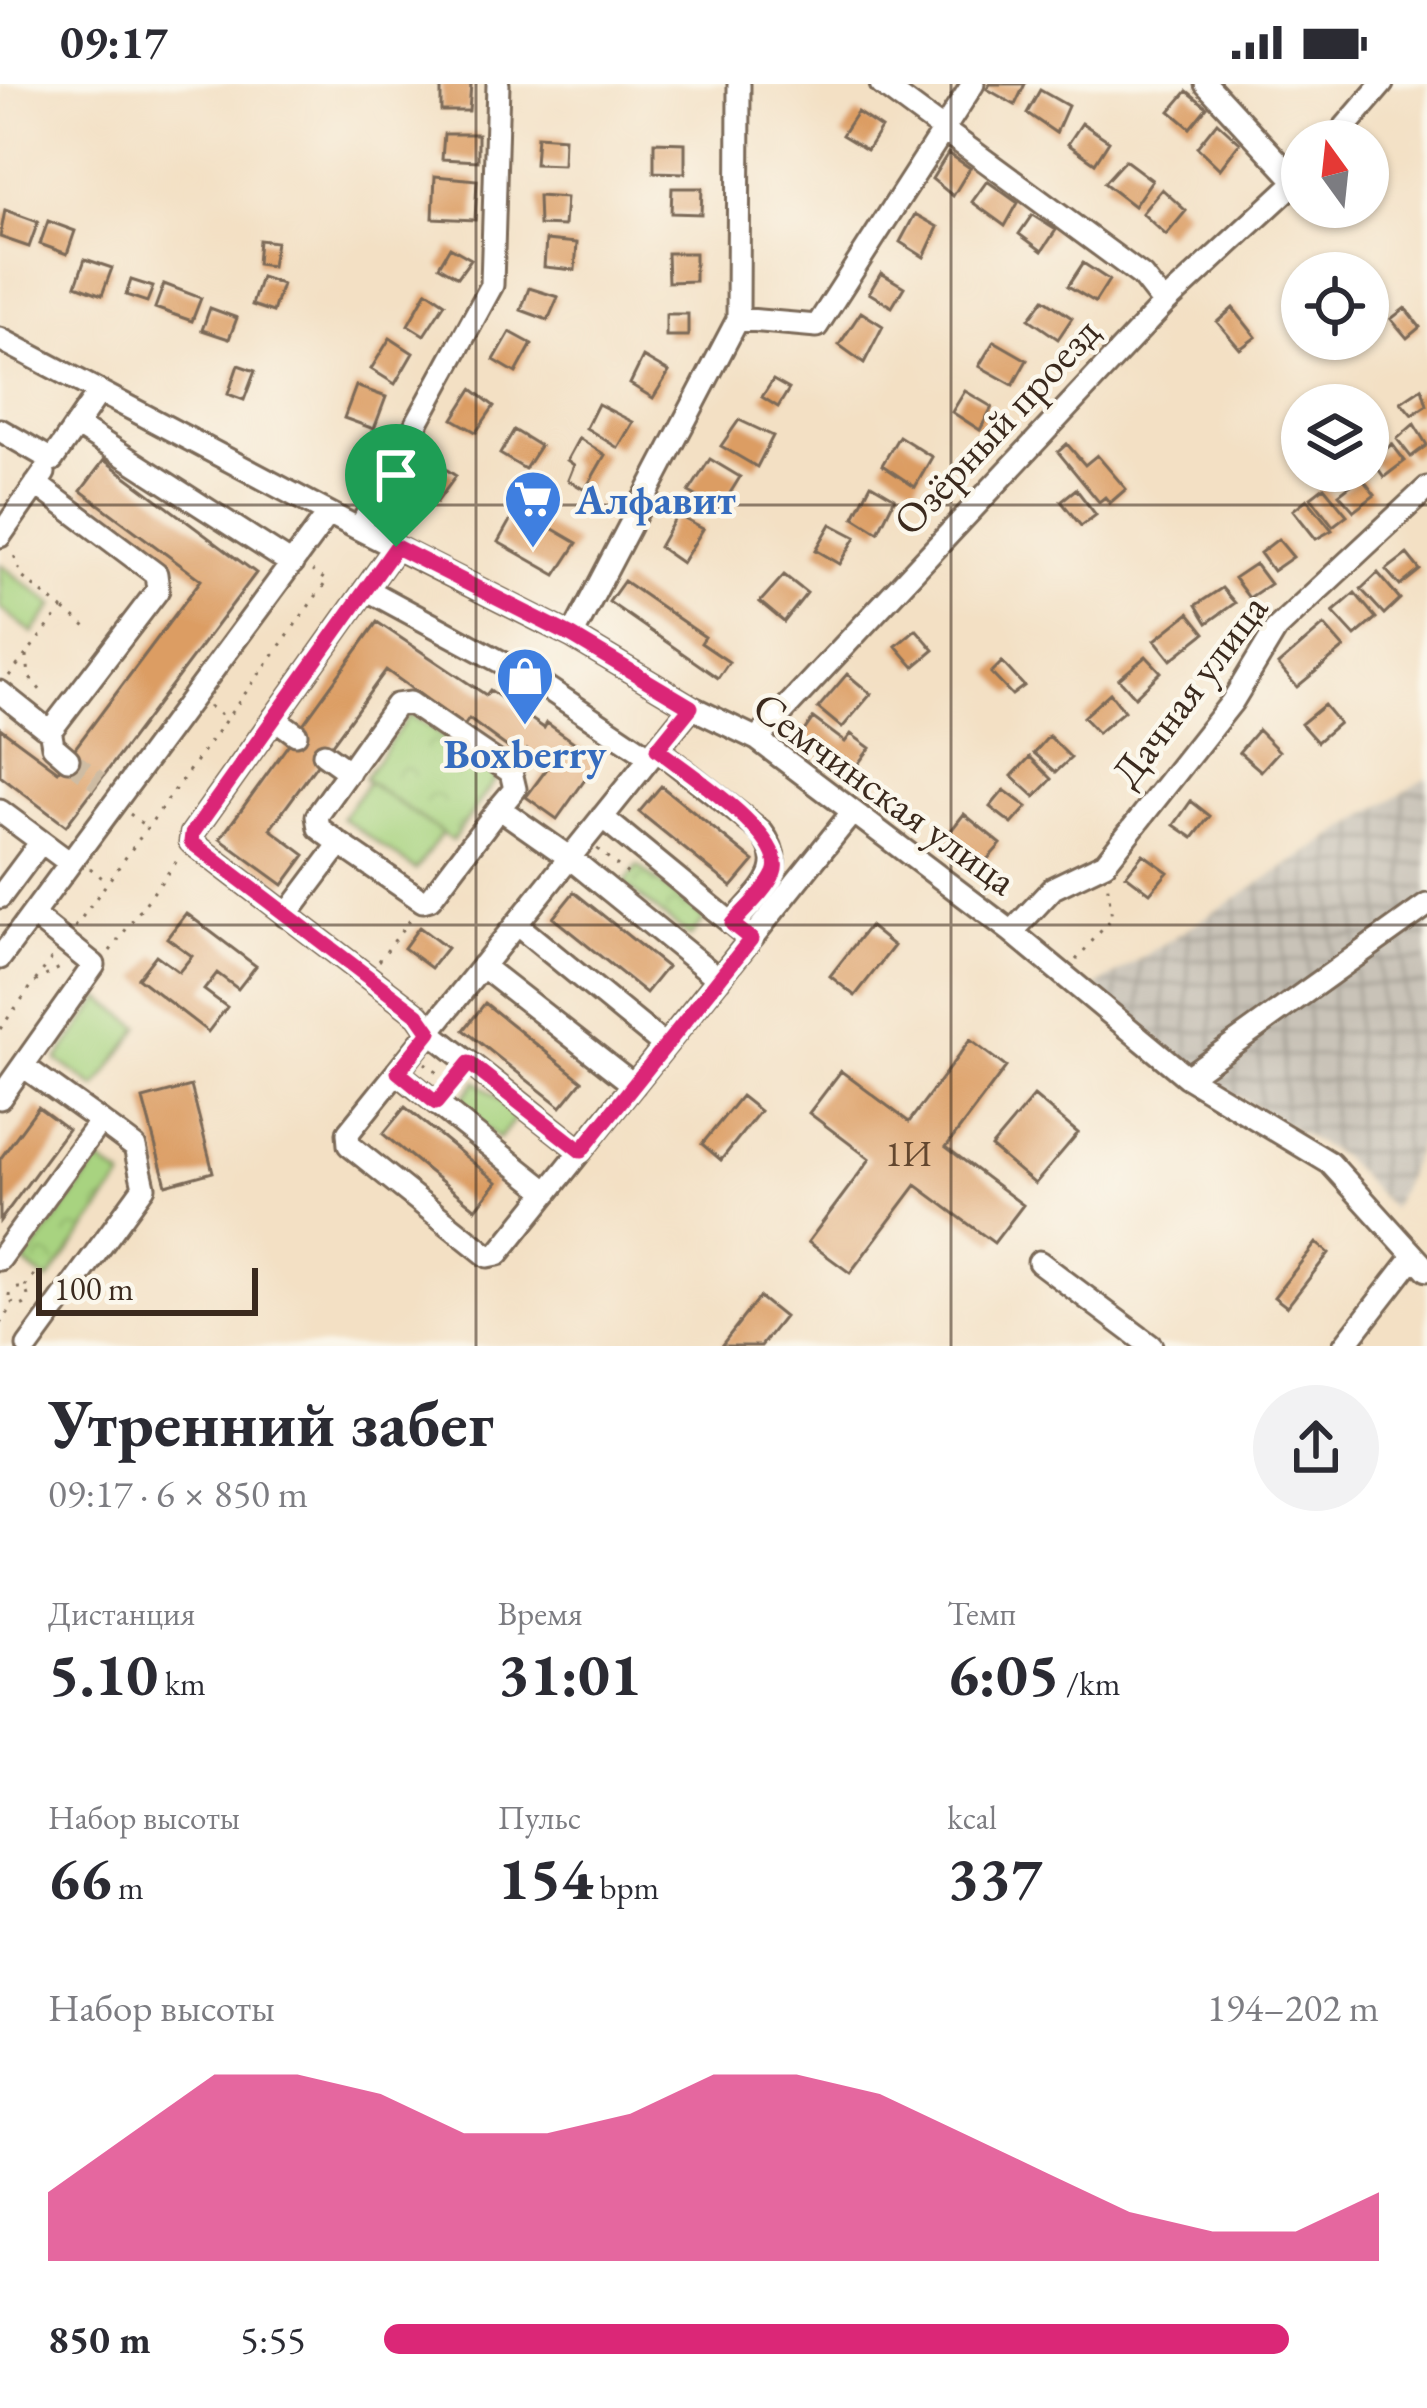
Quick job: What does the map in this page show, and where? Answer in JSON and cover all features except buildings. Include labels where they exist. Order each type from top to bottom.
[{"type":"street","points":[[359,529],[491,284],[498,84]]},
{"type":"street","points":[[572,636],[739,319],[739,84]]},
{"type":"street","points":[[881,84],[1142,276],[1164,304]]},
{"type":"street","points":[[739,319],[817,326],[973,84]]},
{"type":"street","points":[[1206,84],[1281,160]]},
{"type":"street","points":[[1351,120],[1382,84]]},
{"type":"street","name":"Озёрный проезд","points":[[757,739],[1164,304],[1281,196]]},
{"type":"street","name":"Семчинская улица","points":[[0,339],[572,636],[691,707],[757,739],[1012,932],[1187,1077],[1330,1162],[1420,1263]]},
{"type":"street","points":[[6,542],[36,484],[99,392]]},
{"type":"street","points":[[76,425],[294,562]]},
{"type":"street","points":[[0,430],[52,460]]},
{"type":"street","points":[[36,484],[156,574],[159,582],[158,590],[50,729],[52,746],[68,758]]},
{"type":"street","name":"Дачная улица","points":[[1012,932],[1054,888],[1105,863],[1232,702],[1276,629],[1427,488]]},
{"type":"street","points":[[0,958],[329,513]]},
{"type":"street","points":[[396,547],[192,834],[191,842],[418,1015],[430,1032],[581,1151]]},
{"type":"street","points":[[366,590],[518,670],[654,753],[761,831],[775,861],[773,874],[732,924]]},
{"type":"street","points":[[0,690],[50,729]]},
{"type":"street","points":[[410,703],[511,772],[515,789],[500,808],[423,901],[316,822],[396,705],[410,703]]},
{"type":"street","points":[[691,707],[348,1133],[349,1145],[488,1256],[498,1254],[851,814]]},
{"type":"street","points":[[274,718],[296,734]]},
{"type":"street","points":[[325,754],[349,772]]},
{"type":"street","points":[[99,782],[117,800]]},
{"type":"street","points":[[500,808],[570,858],[719,979]]},
{"type":"street","points":[[0,811],[73,860]]},
{"type":"street","points":[[602,817],[751,939]]},
{"type":"street","points":[[0,897],[41,842]]},
{"type":"street","points":[[286,916],[340,844]]},
{"type":"street","points":[[1187,1077],[1427,904]]},
{"type":"street","points":[[0,1098],[86,963],[66,940],[32,915]]},
{"type":"street","points":[[516,924],[665,1046]]},
{"type":"street","points":[[482,966],[634,1085]]},
{"type":"street","points":[[23,1066],[135,1147],[144,1187],[28,1346]]},
{"type":"street","points":[[398,1072],[548,1192]]},
{"type":"street","points":[[0,1259],[100,1120]]},
{"type":"street","points":[[1040,1262],[1151,1346]]},
{"type":"street","points":[[1344,1346],[1420,1263]]},
{"type":"path","points":[[6,542],[22,577],[89,629]]},
{"type":"path","points":[[0,1028],[327,581],[294,562]]},
{"type":"path","points":[[0,690],[62,609]]},
{"type":"path","points":[[27,653],[29,676],[41,692]]},
{"type":"path","points":[[195,695],[226,719]]},
{"type":"path","points":[[117,800],[147,828]]},
{"type":"path","points":[[34,983],[107,955],[191,842]]},
{"type":"path","points":[[590,844],[628,874]]},
{"type":"path","points":[[613,893],[646,852]]},
{"type":"path","points":[[73,860],[108,882]]},
{"type":"path","points":[[1063,975],[1112,918],[1105,863]]},
{"type":"path","points":[[368,977],[424,902]]},
{"type":"path","points":[[424,1063],[452,1084]]},
{"type":"path","points":[[436,1103],[469,1063]]},
{"type":"path","points":[[24,1289],[28,1300],[24,1305],[15,1304],[12,1291],[24,1289],[36,1272]]},
{"type":"path","points":[[0,1324],[15,1304]]},
{"type":"shaded area","points":[[1427,777],[1427,1128],[1392,1209],[1343,1158],[1204,1077],[1094,988]]},
{"type":"green space","points":[[0,564],[54,605],[33,633],[0,608]]},
{"type":"green space","points":[[410,714],[498,776],[452,841],[364,779]]},
{"type":"green space","points":[[368,782],[442,833],[416,870],[342,818]]},
{"type":"green space","points":[[638,866],[705,919],[690,937],[624,884]]},
{"type":"green space","points":[[101,998],[140,1027],[96,1088],[57,1060]]},
{"type":"green space","points":[[476,1081],[518,1115],[499,1139],[457,1105]]},
{"type":"green space","points":[[99,1161],[123,1178],[48,1281],[24,1263]]},
{"type":"tunnel","points":[[68,759],[99,782]]},
{"type":"place","name":"Алфавит","points":[[533,550]]},
{"type":"place","name":"Boxberry","points":[[525,727]]},
{"type":"route","points":[[396,547],[572,636],[691,707],[657,749],[761,831],[775,861],[773,874],[732,924],[751,939],[581,1151],[469,1063],[436,1103],[398,1072],[430,1032],[418,1015],[191,842],[192,834],[396,547]]}]
